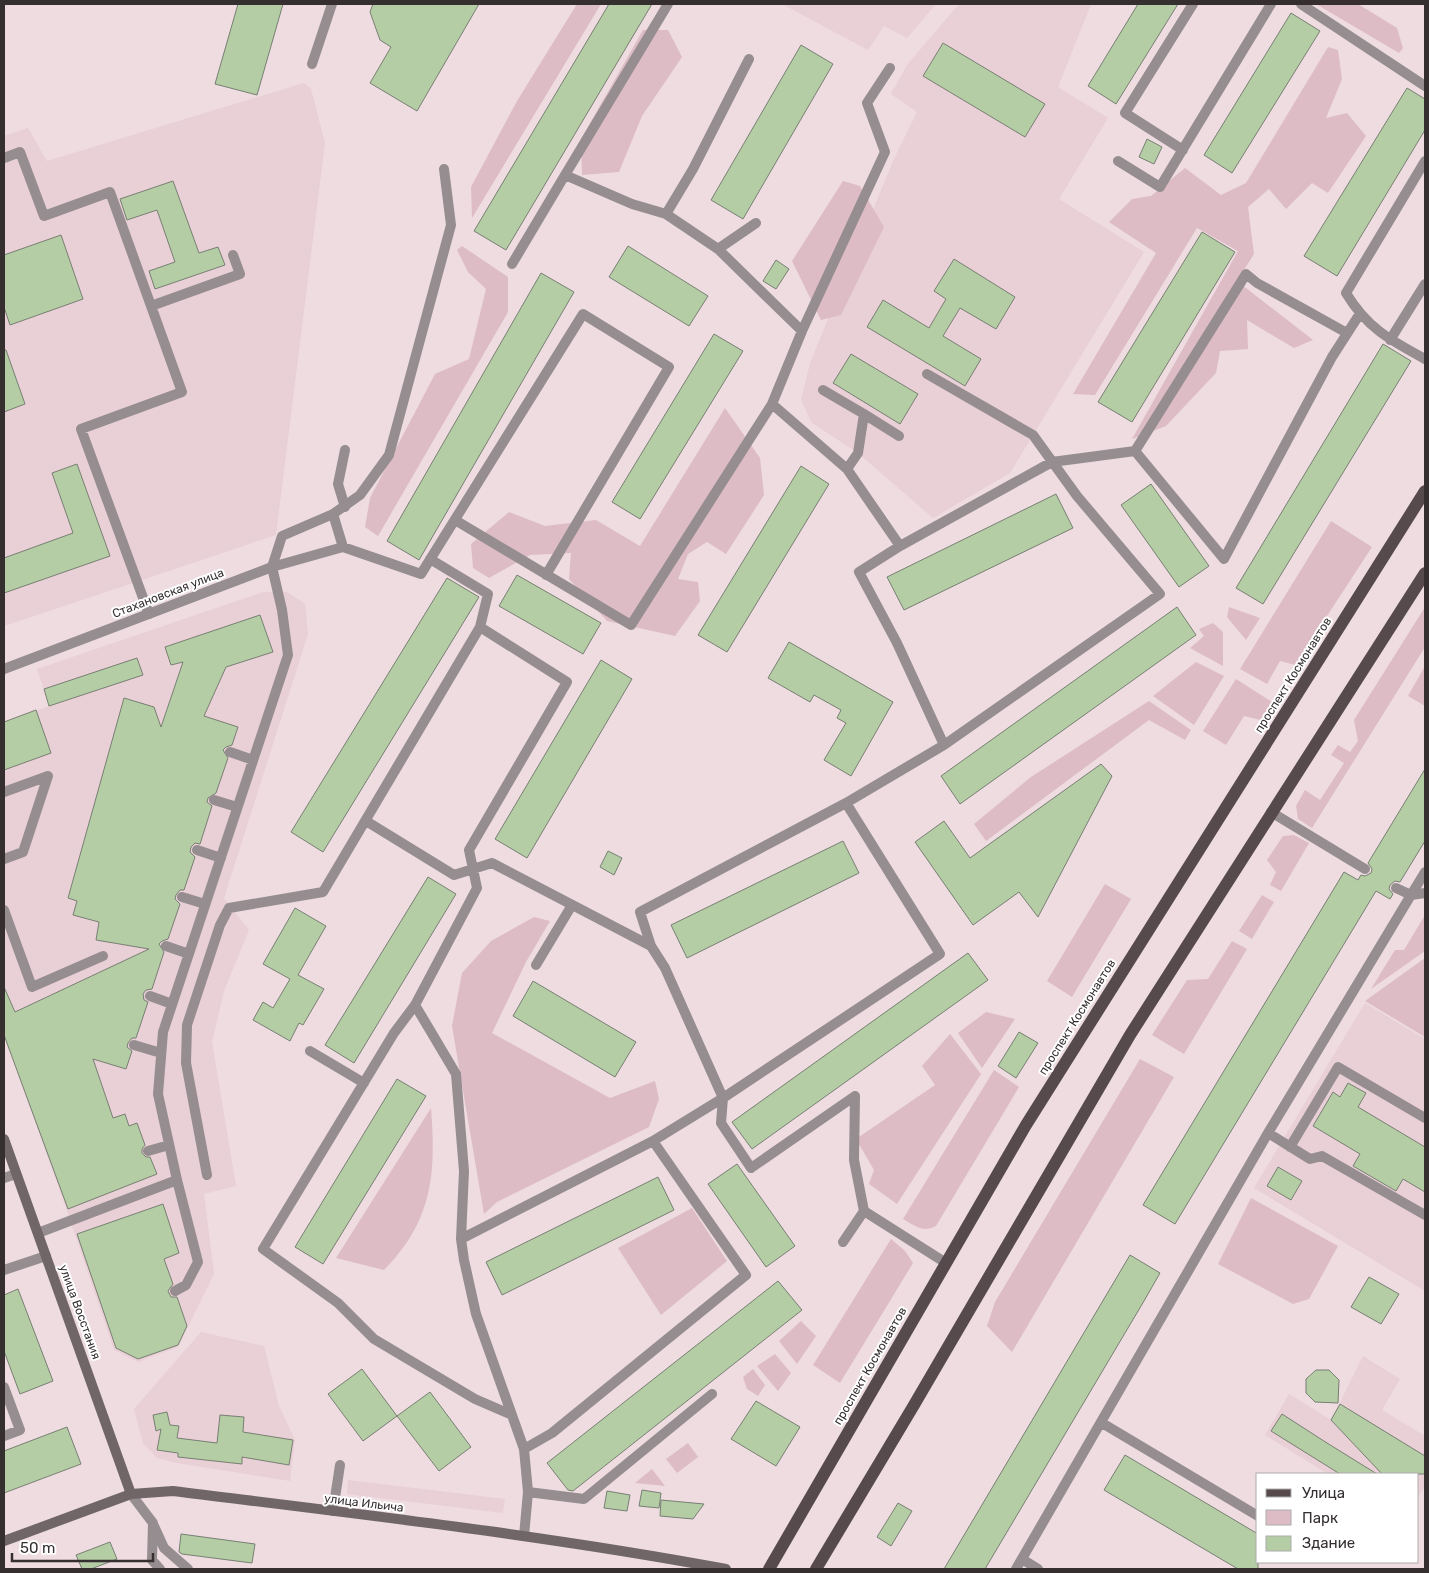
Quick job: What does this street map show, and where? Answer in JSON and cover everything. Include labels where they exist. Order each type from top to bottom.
[{"type":"main road","name":"проспект Космонавтов","points":[[769,1569],[1068,1057],[1425,493]]},
{"type":"main road","points":[[816,1569],[1130,1035],[1425,573]]},
{"type":"main road","name":"улица Восстания","points":[[4,1139],[131,1494]]},
{"type":"main road","name":"улица Ильича","points":[[4,1541],[131,1494],[173,1491],[638,1552],[726,1569]]},
{"type":"street","points":[[312,64],[332,4]]},
{"type":"street","points":[[512,264],[668,4]]},
{"type":"street","points":[[1183,150],[1125,113],[1193,4]]},
{"type":"street","points":[[1118,161],[1160,187],[1271,4]]},
{"type":"street","points":[[1301,4],[1425,86]]},
{"type":"street","points":[[666,214],[693,169],[749,59]]},
{"type":"street","points":[[455,520],[631,625],[772,404],[802,331],[884,152],[867,103],[890,68]]},
{"type":"street","points":[[4,158],[20,152],[44,216],[110,192],[182,392],[81,429],[149,614]]},
{"type":"street","points":[[1425,162],[1346,293],[1359,315],[1390,340],[1425,359]]},
{"type":"street","points":[[175,1291],[186,1285],[198,1262],[176,1180],[158,1094],[163,1032],[288,655],[282,610],[272,567],[282,536],[345,507],[360,495],[389,455],[451,225],[444,170]]},
{"type":"street","points":[[565,175],[632,204],[666,214],[718,249],[802,331]]},
{"type":"street","points":[[718,249],[756,223]]},
{"type":"street","points":[[151,306],[240,274],[233,255]]},
{"type":"street","points":[[1135,451],[1246,274],[1257,284],[1347,333]]},
{"type":"street","points":[[1390,340],[1425,284]]},
{"type":"street","points":[[333,514],[344,547],[421,574],[583,314],[669,367],[546,575]]},
{"type":"street","points":[[1135,451],[1224,559],[1332,357],[1359,315]]},
{"type":"street","points":[[843,1242],[864,1212],[854,1160],[856,1096],[751,1168],[721,1123],[723,1098],[665,968],[651,946],[640,912],[846,803],[944,745],[1160,594],[1077,496],[1033,435],[927,374]]},
{"type":"street","points":[[823,390],[899,436]]},
{"type":"street","points":[[772,404],[847,469],[900,546]]},
{"type":"street","points":[[847,469],[858,453],[864,414]]},
{"type":"street","points":[[345,450],[338,484],[345,507]]},
{"type":"street","points":[[944,745],[897,643],[859,572],[900,546],[1052,462],[1135,451]]},
{"type":"street","name":"Стахановская улица","points":[[4,669],[272,567],[344,547]]},
{"type":"street","points":[[207,1175],[186,1063],[187,1025],[220,924],[229,908],[323,892],[480,628],[488,594],[430,559]]},
{"type":"street","points":[[480,628],[567,682],[470,850],[476,888],[415,1005],[394,1032],[263,1250],[338,1302],[374,1338],[475,1399],[512,1415]]},
{"type":"street","points":[[230,752],[253,760]]},
{"type":"street","points":[[4,792],[48,776],[23,852],[4,859]]},
{"type":"street","points":[[214,800],[238,808]]},
{"type":"street","points":[[461,1239],[653,1141],[723,1098],[940,954],[846,803]]},
{"type":"street","points":[[1271,812],[1365,869]]},
{"type":"street","points":[[366,821],[454,874],[492,863],[651,946]]},
{"type":"street","points":[[197,850],[221,858]]},
{"type":"street","points":[[1016,1569],[1268,1133],[1425,872]]},
{"type":"street","points":[[1396,888],[1411,895],[1425,893]]},
{"type":"street","points":[[182,897],[205,904]]},
{"type":"street","points":[[536,965],[572,905]]},
{"type":"street","points":[[4,910],[32,987],[103,956]]},
{"type":"street","points":[[166,946],[189,954]]},
{"type":"street","points":[[150,996],[172,1004]]},
{"type":"street","points":[[415,1005],[456,1074],[464,1171],[461,1239],[476,1314],[524,1449],[528,1492],[524,1536]]},
{"type":"street","points":[[134,1045],[161,1053]]},
{"type":"street","points":[[310,1051],[364,1083]]},
{"type":"street","points":[[1290,1147],[1338,1067],[1425,1118]]},
{"type":"street","points":[[1268,1133],[1310,1159],[1322,1156],[1425,1215]]},
{"type":"street","points":[[524,1449],[552,1433],[746,1275],[653,1141]]},
{"type":"street","points":[[148,1151],[169,1145]]},
{"type":"street","points":[[4,1178],[16,1174]]},
{"type":"street","points":[[38,1233],[176,1180]]},
{"type":"street","points":[[864,1212],[946,1263]]},
{"type":"street","points":[[4,1270],[46,1256]]},
{"type":"street","points":[[4,1387],[20,1430],[4,1436]]},
{"type":"street","points":[[528,1492],[584,1499],[712,1394]]},
{"type":"street","points":[[1102,1423],[1256,1515]]},
{"type":"street","points":[[333,1511],[340,1465]]},
{"type":"street","points":[[131,1494],[152,1523],[164,1548],[188,1569]]},
{"type":"street","points":[[152,1523],[152,1560],[160,1569]]},
{"type":"street","points":[[1022,1559],[1038,1569]]},
{"type":"shaded area","points":[[782,4],[936,4],[907,38],[884,26],[868,50]]},
{"type":"shaded area","points":[[959,4],[1091,4],[1058,87],[1108,118],[1059,199],[1144,252],[1010,473],[933,518],[858,453],[812,423],[801,400],[810,363],[893,161],[917,112],[891,94],[907,65]]},
{"type":"shaded area","points":[[304,83],[311,89],[325,143],[276,535],[4,626],[4,136],[28,128],[47,161]]},
{"type":"shaded area","points":[[263,592],[287,592],[305,604],[308,634],[224,898],[249,930],[224,991],[212,1042],[236,1186],[204,1194],[214,1274],[178,1347],[138,1362],[114,1350],[4,1035],[4,722],[49,706],[37,669]]},
{"type":"shaded area","points":[[1365,1003],[1425,1039],[1425,1291],[1254,1188]]},
{"type":"shaded area","points":[[201,1332],[264,1346],[279,1406],[295,1440],[290,1481],[177,1463],[157,1458],[143,1443],[134,1409]]},
{"type":"shaded area","points":[[1363,1356],[1400,1379],[1382,1410],[1425,1436],[1425,1486],[1419,1495],[1419,1473],[1326,1473],[1265,1435],[1289,1394],[1331,1420]]},
{"type":"shaded area","points":[[348,1480],[505,1499],[503,1513],[347,1494]]},
{"type":"green space","points":[[577,4],[601,4],[472,218],[471,187],[517,101]]},
{"type":"green space","points":[[1316,4],[1358,4],[1397,28],[1403,48],[1399,53]]},
{"type":"green space","points":[[643,30],[668,30],[682,57],[642,116],[619,172],[582,175],[581,139]]},
{"type":"green space","points":[[1328,47],[1338,50],[1342,79],[1326,118],[1347,113],[1366,136],[1328,193],[1312,183],[1286,209],[1269,189],[1248,207],[1254,254],[1237,281],[1313,340],[1294,348],[1247,320],[1248,349],[1220,351],[1216,373],[1166,426],[1132,439],[1238,251],[1197,228],[1095,395],[1073,394],[1156,253],[1109,222],[1132,199],[1151,196],[1185,168],[1221,195],[1246,183]]},
{"type":"green space","points":[[843,181],[860,186],[884,227],[841,315],[821,320],[792,261]]},
{"type":"green space","points":[[462,246],[508,277],[508,312],[378,536],[365,527],[370,498],[435,374],[469,359],[486,289],[468,272],[457,250]]},
{"type":"green space","points":[[725,408],[760,458],[764,495],[726,554],[707,542],[688,554],[678,579],[698,582],[700,601],[675,636],[607,621],[569,579],[571,553],[530,555],[489,578],[473,568],[471,544],[509,512],[545,526],[596,520],[640,546]]},
{"type":"green space","points":[[1331,521],[1372,547],[1295,665],[1280,661],[1267,684],[1240,669]]},
{"type":"green space","points":[[1229,607],[1260,618],[1246,640],[1227,617]]},
{"type":"green space","points":[[1425,607],[1425,647],[1312,828],[1298,819],[1296,806],[1305,790],[1320,800],[1344,763],[1331,755],[1338,745],[1350,752],[1358,741],[1354,720]]},
{"type":"green space","points":[[1213,623],[1223,632],[1223,666],[1190,648],[1204,636],[1199,629]]},
{"type":"green space","points":[[1196,662],[1224,676],[1194,725],[1153,696]]},
{"type":"green space","points":[[1425,666],[1425,706],[1408,696]]},
{"type":"green space","points":[[1236,679],[1272,702],[1261,720],[1244,716],[1226,745],[1203,731]]},
{"type":"green space","points":[[1149,701],[1191,730],[1185,740],[1149,720],[986,841],[974,824],[1031,777]]},
{"type":"green space","points":[[1294,835],[1309,843],[1281,891],[1270,885],[1276,872],[1267,860],[1283,836]]},
{"type":"green space","points":[[1105,884],[1131,899],[1072,997],[1047,981]]},
{"type":"green space","points":[[1262,895],[1274,902],[1252,939],[1239,931]]},
{"type":"green space","points":[[1425,915],[1425,951],[1371,989],[1395,950],[1404,950]]},
{"type":"green space","points":[[534,917],[550,921],[526,962],[492,1033],[610,1098],[655,1081],[659,1099],[649,1127],[497,1202],[484,1214],[452,1026],[462,973],[491,941]]},
{"type":"green space","points":[[1232,941],[1247,949],[1184,1054],[1152,1035],[1187,980],[1208,979]]},
{"type":"green space","points":[[1425,958],[1425,1037],[1365,1001]]},
{"type":"green space","points":[[986,1012],[1015,1019],[982,1068],[958,1033]]},
{"type":"green space","points":[[950,1034],[981,1074],[897,1204],[869,1184],[874,1170],[856,1139],[935,1085],[922,1066]]},
{"type":"green space","points":[[1140,1059],[1174,1077],[1012,1352],[987,1326],[995,1302]]},
{"type":"green space","points":[[994,1070],[1019,1087],[936,1226],[923,1229],[915,1226],[903,1219]]},
{"type":"green space","points":[[431,1108],[433,1154],[431,1175],[428,1195],[413,1233],[384,1270],[336,1258]]},
{"type":"green space","points":[[1251,1198],[1338,1246],[1309,1299],[1293,1304],[1218,1264]]},
{"type":"green space","points":[[692,1208],[727,1261],[661,1315],[618,1248]]},
{"type":"green space","points":[[891,1239],[905,1251],[913,1263],[840,1383],[813,1365]]},
{"type":"green space","points":[[801,1321],[816,1336],[797,1364],[779,1341]]},
{"type":"green space","points":[[775,1354],[791,1373],[778,1391],[757,1366]]},
{"type":"green space","points":[[753,1369],[765,1385],[758,1396],[747,1389],[743,1377]]},
{"type":"green space","points":[[688,1443],[698,1457],[677,1473],[666,1459]]},
{"type":"green space","points":[[652,1469],[665,1486],[635,1483]]},
{"type":"building","points":[[238,4],[283,4],[257,95],[215,84]]},
{"type":"building","points":[[373,4],[479,4],[417,111],[370,83],[391,47],[380,40],[370,12]]},
{"type":"building","points":[[609,4],[652,4],[506,250],[474,231]]},
{"type":"building","points":[[1138,4],[1178,4],[1116,104],[1088,86]]},
{"type":"building","points":[[1291,13],[1320,31],[1232,173],[1204,155]]},
{"type":"building","points":[[943,43],[1045,104],[1025,137],[923,76]]},
{"type":"building","points":[[801,45],[833,64],[743,219],[711,200]]},
{"type":"building","points":[[1407,88],[1425,99],[1425,130],[1337,276],[1304,256]]},
{"type":"building","points":[[1147,139],[1162,147],[1154,164],[1139,157]]},
{"type":"building","points":[[173,181],[199,253],[218,247],[225,265],[155,289],[149,271],[175,262],[157,210],[127,220],[120,199]]},
{"type":"building","points":[[1202,232],[1235,252],[1132,422],[1098,402]]},
{"type":"building","points":[[61,235],[83,299],[10,325],[4,307],[4,255]]},
{"type":"building","points":[[628,246],[708,296],[689,326],[609,277]]},
{"type":"building","points":[[954,259],[1015,297],[996,329],[960,308],[943,336],[981,359],[965,386],[867,327],[883,300],[929,328],[946,299],[934,291]]},
{"type":"building","points":[[776,260],[789,269],[776,289],[763,281]]},
{"type":"building","points":[[541,273],[574,292],[419,560],[387,541]]},
{"type":"building","points":[[714,334],[743,351],[640,519],[612,502]]},
{"type":"building","points":[[1383,344],[1411,361],[1263,604],[1236,588]]},
{"type":"building","points":[[4,350],[6,350],[25,404],[4,412]]},
{"type":"building","points":[[851,354],[918,394],[900,424],[833,383]]},
{"type":"building","points":[[77,464],[110,556],[4,593],[4,558],[73,533],[52,473]]},
{"type":"building","points":[[801,466],[829,484],[727,652],[698,635]]},
{"type":"building","points":[[1151,484],[1209,566],[1179,587],[1121,505]]},
{"type":"building","points":[[1056,494],[1073,528],[904,610],[887,577]]},
{"type":"building","points":[[517,575],[601,623],[583,654],[499,606]]},
{"type":"building","points":[[447,578],[479,597],[323,852],[291,832]]},
{"type":"building","points":[[1177,607],[1196,635],[960,804],[941,776]]},
{"type":"building","points":[[260,615],[273,652],[226,667],[204,716],[238,727],[232,745],[223,750],[228,758],[216,793],[208,798],[207,802],[212,806],[200,844],[195,843],[191,847],[190,852],[195,857],[184,890],[180,890],[176,895],[175,899],[180,904],[168,939],[159,944],[164,952],[152,989],[146,990],[143,994],[144,1000],[148,1002],[136,1038],[132,1038],[128,1043],[127,1047],[132,1051],[126,1069],[93,1059],[113,1118],[125,1114],[129,1126],[137,1123],[145,1145],[142,1153],[146,1157],[150,1157],[157,1174],[68,1209],[4,1035],[4,987],[15,1012],[149,949],[96,940],[99,922],[73,915],[77,901],[68,898],[124,698],[154,707],[161,727],[183,662],[171,665],[165,647]]},
{"type":"building","points":[[789,642],[893,702],[851,776],[824,760],[846,723],[837,718],[841,710],[814,695],[810,702],[768,678]]},
{"type":"building","points":[[137,658],[143,675],[49,706],[44,689]]},
{"type":"building","points":[[601,660],[632,679],[527,858],[495,839]]},
{"type":"building","points":[[36,710],[51,753],[4,770],[4,722]]},
{"type":"building","points":[[1101,764],[1112,776],[1038,917],[1019,892],[973,925],[915,842],[944,821],[970,858]]},
{"type":"building","points":[[1425,769],[1425,841],[1400,882],[1395,881],[1390,885],[1389,889],[1393,894],[1390,899],[1376,891],[1175,1224],[1143,1205],[1344,872],[1358,880],[1361,875],[1365,876],[1371,873],[1372,869],[1368,863]]},
{"type":"building","points":[[843,841],[859,873],[687,958],[671,925]]},
{"type":"building","points":[[608,851],[622,858],[614,875],[600,867]]},
{"type":"building","points":[[428,877],[456,894],[354,1063],[325,1045]]},
{"type":"building","points":[[295,908],[326,926],[298,975],[324,989],[303,1025],[299,1023],[290,1041],[253,1020],[263,1002],[273,1008],[290,979],[263,964]]},
{"type":"building","points":[[968,953],[988,980],[752,1149],[732,1122]]},
{"type":"building","points":[[533,981],[636,1042],[615,1077],[513,1016]]},
{"type":"building","points":[[1019,1032],[1038,1043],[1016,1078],[998,1066]]},
{"type":"building","points":[[397,1079],[426,1096],[323,1264],[295,1247]]},
{"type":"building","points":[[1348,1083],[1366,1093],[1358,1107],[1425,1147],[1425,1192],[1403,1179],[1396,1191],[1353,1166],[1360,1154],[1313,1126],[1333,1092],[1340,1097]]},
{"type":"building","points":[[737,1164],[795,1246],[766,1267],[708,1184]]},
{"type":"building","points":[[1278,1167],[1302,1181],[1291,1200],[1267,1186]]},
{"type":"building","points":[[658,1177],[674,1210],[502,1295],[486,1262]]},
{"type":"building","points":[[163,1204],[179,1253],[164,1259],[173,1284],[168,1291],[171,1297],[177,1297],[187,1326],[178,1345],[138,1359],[116,1348],[77,1234]]},
{"type":"building","points":[[1130,1255],[1160,1273],[1144,1301],[985,1569],[944,1569]]},
{"type":"building","points":[[1369,1277],[1399,1294],[1381,1324],[1351,1307]]},
{"type":"building","points":[[778,1281],[802,1310],[573,1491],[568,1490],[547,1463]]},
{"type":"building","points":[[18,1289],[53,1381],[20,1394],[4,1351],[4,1295]]},
{"type":"building","points":[[362,1369],[397,1416],[363,1441],[328,1394]]},
{"type":"building","points":[[1316,1370],[1329,1370],[1339,1380],[1338,1403],[1315,1402],[1306,1393],[1306,1379]]},
{"type":"building","points":[[430,1392],[471,1447],[439,1471],[397,1416]]},
{"type":"building","points":[[756,1401],[800,1427],[776,1466],[731,1439]]},
{"type":"building","points":[[1340,1404],[1425,1456],[1425,1474],[1381,1473],[1331,1420]]},
{"type":"building","points":[[167,1412],[170,1425],[179,1426],[177,1438],[217,1443],[220,1415],[244,1417],[243,1432],[293,1440],[289,1465],[242,1457],[242,1464],[178,1457],[178,1453],[157,1450],[161,1429],[156,1431],[153,1415]]},
{"type":"building","points":[[1282,1414],[1375,1473],[1338,1473],[1271,1431]]},
{"type":"building","points":[[67,1427],[81,1464],[4,1493],[4,1451]]},
{"type":"building","points":[[1125,1455],[1256,1533],[1256,1563],[1258,1563],[1258,1569],[1238,1569],[1104,1490]]},
{"type":"building","points":[[642,1490],[661,1493],[659,1508],[639,1506]]},
{"type":"building","points":[[607,1491],[630,1495],[627,1511],[604,1508]]},
{"type":"building","points":[[661,1500],[704,1504],[693,1519],[660,1516]]},
{"type":"building","points":[[898,1503],[912,1511],[891,1546],[877,1537]]},
{"type":"building","points":[[181,1534],[255,1544],[252,1563],[182,1554],[179,1552]]},
{"type":"building","points":[[110,1542],[117,1559],[91,1569],[82,1569],[76,1555]]}]
